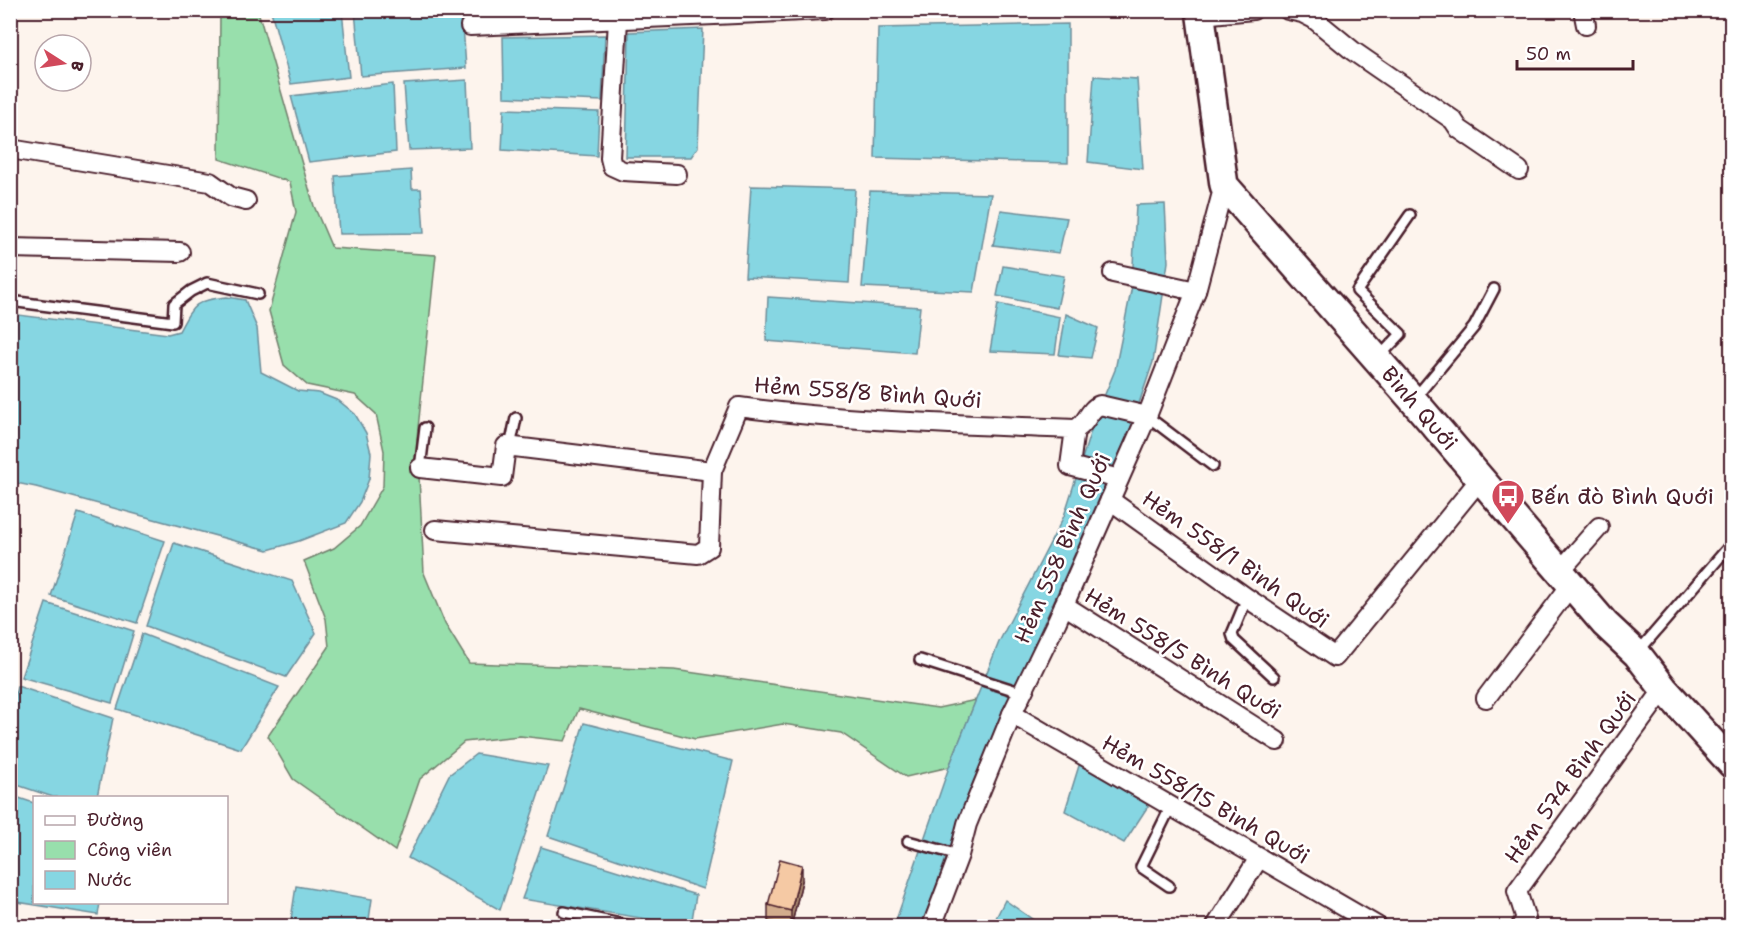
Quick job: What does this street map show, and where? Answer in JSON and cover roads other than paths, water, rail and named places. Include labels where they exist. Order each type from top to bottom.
[{"type":"main road","points":[[1201,13],[1224,185]]},
{"type":"main road","name":"Bình Quới","points":[[1224,185],[1377,358],[1605,624],[1637,654],[1664,689],[1731,764]]},
{"type":"street","points":[[470,26],[739,12],[825,10]]},
{"type":"street","points":[[1201,13],[1253,10]]},
{"type":"street","points":[[1288,10],[1314,19],[1353,51],[1453,120],[1459,129],[1519,170]]},
{"type":"street","points":[[618,20],[610,158],[612,166],[623,171],[677,174]]},
{"type":"street","points":[[10,149],[210,182],[231,197],[246,201]]},
{"type":"street","name":"Hẻm 558 Bình Quới","points":[[932,927],[959,855],[967,824],[1020,692],[1064,605],[1196,291],[1224,185]]},
{"type":"street","points":[[10,248],[180,252]]},
{"type":"street","points":[[1120,274],[1196,291]]},
{"type":"street","points":[[1116,478],[1070,466],[1075,429],[1083,425],[1095,407],[1102,405],[1144,415]]},
{"type":"street","name":"Hẻm 558/8 Bình Quới","points":[[435,530],[698,554],[709,547],[712,471],[733,406],[846,418],[1075,429]]},
{"type":"street","points":[[420,468],[502,477],[507,446],[712,471]]},
{"type":"street","name":"Hẻm 558/1 Bình Quới","points":[[1110,500],[1247,598],[1335,657],[1481,478]]},
{"type":"street","points":[[1486,698],[1599,527]]},
{"type":"street","name":"Hẻm 558/5 Bình Quới","points":[[1064,605],[1277,741]]},
{"type":"street","name":"Hẻm 574 Bình Quới","points":[[1521,927],[1526,920],[1517,891],[1664,689]]},
{"type":"street","name":"Hẻm 558/15 Bình Quới","points":[[1012,714],[1377,927]]},
{"type":"street","points":[[1216,927],[1259,858]]},
{"type":"lane","points":[[1377,358],[1401,334],[1357,291],[1410,215]]},
{"type":"lane","points":[[10,301],[173,322],[174,303],[207,283],[258,294]]},
{"type":"lane","points":[[1413,400],[1474,327],[1494,289]]},
{"type":"lane","points":[[1144,415],[1213,466]]},
{"type":"lane","points":[[510,447],[516,418]]},
{"type":"lane","points":[[420,468],[425,428]]},
{"type":"lane","points":[[1637,654],[1731,543]]},
{"type":"lane","points":[[1247,598],[1232,634],[1234,640],[1274,677]]},
{"type":"lane","points":[[920,660],[1020,692]]},
{"type":"lane","points":[[1169,886],[1141,867],[1170,806]]},
{"type":"lane","points":[[908,842],[959,855]]},
{"type":"lane","points":[[564,912],[630,927]]},
{"type":"water","points":[[271,11],[342,11],[349,77],[291,84]]},
{"type":"water","points":[[355,11],[462,11],[466,68],[361,76]]},
{"type":"water","points":[[1068,24],[1068,163],[875,158],[878,28]]},
{"type":"water","points":[[703,29],[698,147],[691,157],[626,157],[629,32]]},
{"type":"water","points":[[605,35],[602,101],[504,97],[503,37]]},
{"type":"water","points":[[1094,76],[1137,79],[1143,169],[1088,162]]},
{"type":"water","points":[[467,80],[470,148],[409,150],[404,84]]},
{"type":"water","points":[[393,84],[396,152],[309,162],[291,96]]},
{"type":"water","points":[[504,109],[599,112],[597,156],[502,150]]},
{"type":"water","points":[[411,170],[412,189],[421,189],[424,233],[339,234],[335,176]]},
{"type":"water","points":[[751,186],[855,189],[849,283],[745,277]]},
{"type":"water","points":[[870,191],[991,194],[974,292],[862,287]]},
{"type":"water","points":[[1165,204],[1168,262],[1153,362],[1130,430],[972,785],[922,926],[894,926],[949,767],[999,642],[1064,516],[1094,421],[1115,370],[1132,286],[1136,205]]},
{"type":"water","points":[[1001,210],[1067,218],[1059,253],[993,245]]},
{"type":"water","points":[[1003,266],[1064,276],[1057,308],[997,296]]},
{"type":"water","points":[[227,297],[245,300],[257,328],[261,372],[298,391],[319,393],[339,401],[355,414],[366,433],[371,453],[369,479],[360,502],[346,523],[268,550],[11,482],[11,314],[168,334],[179,331],[188,314],[197,305],[208,300]]},
{"type":"water","points":[[768,297],[920,307],[915,353],[766,341]]},
{"type":"water","points":[[998,304],[1060,317],[1055,354],[990,351]]},
{"type":"water","points":[[1066,314],[1098,328],[1091,358],[1059,355]]},
{"type":"water","points":[[78,513],[165,541],[137,623],[51,596]]},
{"type":"water","points":[[174,543],[292,581],[316,633],[286,677],[146,626]]},
{"type":"water","points":[[46,603],[134,631],[112,703],[21,677]]},
{"type":"water","points":[[142,634],[279,687],[241,749],[117,709]]},
{"type":"water","points":[[17,686],[113,718],[97,796],[50,796],[11,783],[11,717]]},
{"type":"water","points":[[584,723],[733,761],[703,889],[548,836]]},
{"type":"water","points":[[476,754],[548,766],[500,910],[408,858],[449,775]]},
{"type":"water","points":[[1081,759],[1152,800],[1124,843],[1065,811]]},
{"type":"water","points":[[10,795],[33,803],[33,904],[100,904],[98,915],[11,901]]},
{"type":"water","points":[[541,847],[696,895],[691,926],[522,899]]},
{"type":"water","points":[[296,886],[372,899],[368,926],[290,926]]},
{"type":"water","points":[[1005,900],[1042,926],[992,926]]},
{"type":"place","name":"Bến đò Bình Quới","points":[[1508,525]]}]
